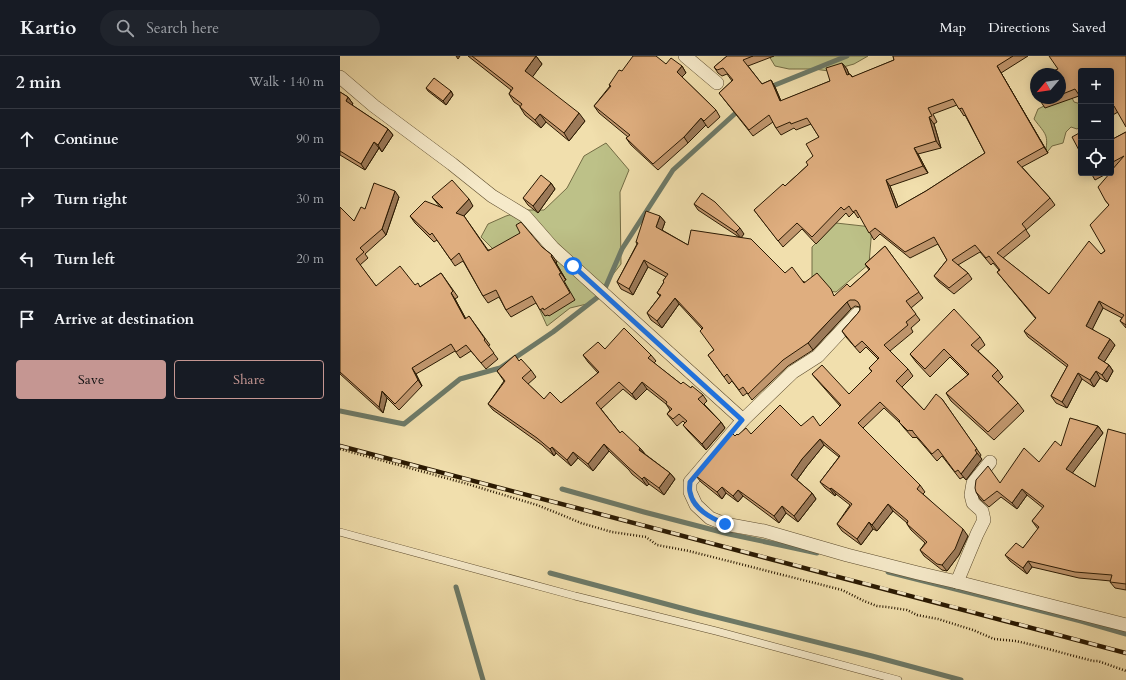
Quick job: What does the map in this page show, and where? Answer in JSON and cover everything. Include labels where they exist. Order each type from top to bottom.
[{"type":"street","points":[[685,56],[717,83]]},
{"type":"street","points":[[340,77],[374,106],[492,196],[525,216],[553,248],[742,420]]},
{"type":"street","points":[[857,314],[818,356],[793,372],[742,420],[690,482],[690,492],[696,505],[710,518],[725,524],[764,531],[847,555],[1126,625]]},
{"type":"street","points":[[957,582],[984,520],[982,511],[973,503],[973,483],[990,462]]},
{"type":"lane","points":[[340,532],[568,594],[716,631],[898,680]]},
{"type":"path","points":[[340,449],[464,483],[537,505],[581,523],[612,532],[646,537],[657,545],[689,551],[842,590],[877,606],[907,610],[917,616],[938,619],[973,630],[994,639],[1016,641],[1033,645],[1092,661],[1098,661],[1126,671]]},
{"type":"green space","points":[[769,56],[868,56],[854,64],[829,71],[814,69],[789,69],[775,66]]},
{"type":"green space","points":[[1066,85],[1074,102],[1078,103],[1078,128],[1071,127],[1066,132],[1063,143],[1052,146],[1045,155],[1047,143],[1046,135],[1034,119],[1038,109],[1048,104],[1066,104]]},
{"type":"green space","points":[[606,143],[629,170],[620,192],[621,264],[591,303],[570,308],[547,326],[533,295],[530,276],[558,261],[535,233],[496,252],[481,237],[488,224],[506,216],[526,210],[544,210],[567,188],[584,156]]},
{"type":"green space","points":[[836,223],[872,227],[869,264],[836,292],[812,289],[812,247]]},
{"type":"building","points":[[472,56],[536,56],[525,71],[579,113],[564,133],[540,114],[535,120],[520,107],[522,104],[509,94],[513,88]]},
{"type":"building","points":[[633,56],[656,56],[666,64],[671,58],[682,66],[677,72],[716,110],[704,121],[701,118],[684,137],[653,164],[626,138],[630,135],[594,106],[611,86],[609,85],[619,70],[622,71]]},
{"type":"building","points":[[727,56],[753,56],[743,60],[762,84],[771,80],[780,101],[830,81],[826,68],[842,63],[847,75],[850,74],[852,77],[894,60],[893,56],[1013,56],[997,66],[1044,147],[1017,162],[1050,198],[1022,224],[1026,229],[997,253],[1049,294],[1089,241],[1101,254],[1105,251],[1090,225],[1109,205],[1098,187],[1107,176],[1114,176],[1114,168],[1124,156],[1114,161],[1114,138],[1126,132],[1126,325],[1120,321],[1124,315],[1099,301],[1086,326],[1110,339],[1098,358],[1109,365],[1102,375],[1096,371],[1090,380],[1078,373],[1062,402],[1051,396],[1068,365],[1024,331],[1036,318],[997,272],[1000,270],[989,256],[986,258],[975,245],[952,260],[968,273],[949,288],[934,276],[947,260],[934,237],[905,252],[875,228],[869,233],[856,210],[853,212],[849,206],[844,210],[841,207],[812,237],[797,223],[778,241],[754,210],[783,184],[785,186],[808,165],[806,162],[813,156],[806,144],[819,137],[807,118],[791,124],[790,122],[776,128],[769,115],[749,130],[719,93],[733,80],[723,68],[717,70],[714,67]],"holes":[[[953,99],[959,109],[962,108],[985,153],[926,191],[896,208],[886,180],[923,166],[914,148],[936,141],[929,117],[932,116],[928,108]]]},
{"type":"building","points":[[1049,56],[1126,56],[1126,127],[1114,106],[1114,68],[1078,68],[1078,94],[1075,89],[1066,93],[1066,68],[1057,68]]},
{"type":"building","points":[[434,78],[451,91],[443,101],[426,88]]},
{"type":"building","points":[[340,92],[348,97],[346,101],[388,129],[378,145],[374,142],[361,164],[340,151]]},
{"type":"building","points":[[1078,134],[1078,148],[1072,137]]},
{"type":"building","points":[[541,175],[551,183],[533,206],[523,198]]},
{"type":"building","points":[[452,180],[469,199],[456,213],[464,216],[488,251],[520,233],[516,225],[521,222],[542,247],[552,255],[551,256],[561,273],[559,274],[570,293],[544,310],[543,308],[540,310],[532,296],[506,310],[496,290],[483,296],[459,253],[451,260],[432,233],[430,235],[410,216],[425,201],[443,208],[432,197]]},
{"type":"building","points":[[374,183],[395,191],[382,229],[360,248],[364,252],[356,259],[376,286],[400,266],[415,285],[418,283],[420,287],[441,273],[453,291],[451,293],[465,319],[469,316],[494,353],[481,363],[466,345],[456,352],[451,344],[412,368],[418,380],[395,404],[382,391],[379,407],[340,372],[340,207],[354,221],[361,207],[365,209]]},
{"type":"building","points":[[702,193],[715,202],[740,228],[736,232],[694,204]]},
{"type":"building","points":[[646,211],[660,216],[656,227],[688,245],[691,230],[751,239],[785,273],[792,267],[804,283],[817,273],[831,289],[834,296],[847,284],[850,287],[870,269],[865,264],[885,246],[919,292],[906,301],[916,314],[906,322],[908,325],[884,345],[908,369],[896,381],[924,410],[936,394],[942,399],[977,449],[975,450],[977,453],[961,474],[958,470],[955,472],[938,449],[932,454],[912,430],[908,431],[880,402],[858,423],[920,485],[917,489],[963,529],[955,549],[942,565],[937,564],[920,550],[927,542],[907,524],[908,521],[888,504],[872,525],[869,522],[857,539],[837,524],[852,504],[831,488],[830,489],[820,482],[840,456],[820,439],[802,459],[791,475],[812,493],[794,516],[782,506],[774,516],[738,490],[733,496],[722,487],[717,492],[696,476],[732,433],[735,436],[737,434],[738,435],[746,428],[751,434],[780,405],[801,426],[813,416],[820,426],[841,405],[812,374],[822,365],[849,394],[872,371],[869,368],[879,358],[862,341],[855,347],[842,331],[860,310],[858,302],[855,300],[850,300],[808,343],[783,360],[748,394],[743,387],[739,390],[727,374],[724,377],[708,355],[714,350],[700,331],[703,328],[675,298],[657,321],[647,313],[661,295],[657,293],[668,274],[644,260],[629,289],[617,282],[638,243],[636,242]]},
{"type":"building","points":[[954,309],[980,337],[971,345],[998,370],[992,376],[1018,403],[988,432],[946,393],[969,374],[944,349],[925,369],[910,354]]},
{"type":"building","points":[[624,328],[651,355],[648,358],[681,384],[683,382],[691,388],[692,386],[703,395],[698,399],[721,422],[702,444],[683,425],[687,421],[679,414],[673,419],[667,414],[672,409],[666,404],[667,402],[642,382],[632,394],[619,382],[596,403],[620,433],[622,431],[640,448],[639,450],[670,473],[659,488],[644,477],[642,479],[604,444],[588,464],[573,452],[567,460],[552,447],[550,449],[537,438],[488,404],[505,381],[497,371],[515,355],[519,361],[521,359],[531,370],[522,378],[544,399],[550,392],[561,403],[599,372],[583,355],[598,342],[605,349]]},
{"type":"building","points":[[1070,418],[1098,426],[1066,469],[1095,487],[1108,429],[1126,434],[1126,584],[1110,582],[1112,575],[1075,572],[1028,561],[1023,568],[1005,555],[1016,543],[1023,548],[1039,527],[1032,521],[1044,506],[1022,489],[1012,503],[997,491],[984,501],[976,492],[976,480],[988,466],[1000,483],[1024,448],[1039,462],[1055,441],[1061,446]]},
{"type":"waterway","points":[[770,87],[847,56]]},
{"type":"waterway","points":[[340,411],[404,424],[460,379],[500,368],[553,332],[603,293],[622,249],[673,170],[739,110]]},
{"type":"waterway","points":[[562,489],[729,534],[817,553]]},
{"type":"waterway","points":[[888,572],[1081,621],[1126,634]]},
{"type":"waterway","points":[[550,573],[961,680]]},
{"type":"waterway","points":[[456,587],[483,680]]},
{"type":"railway","points":[[340,446],[831,574],[1126,653]]},
{"type":"route","points":[[573,266],[742,420],[690,482],[690,492],[696,505],[710,518],[725,524]]}]
